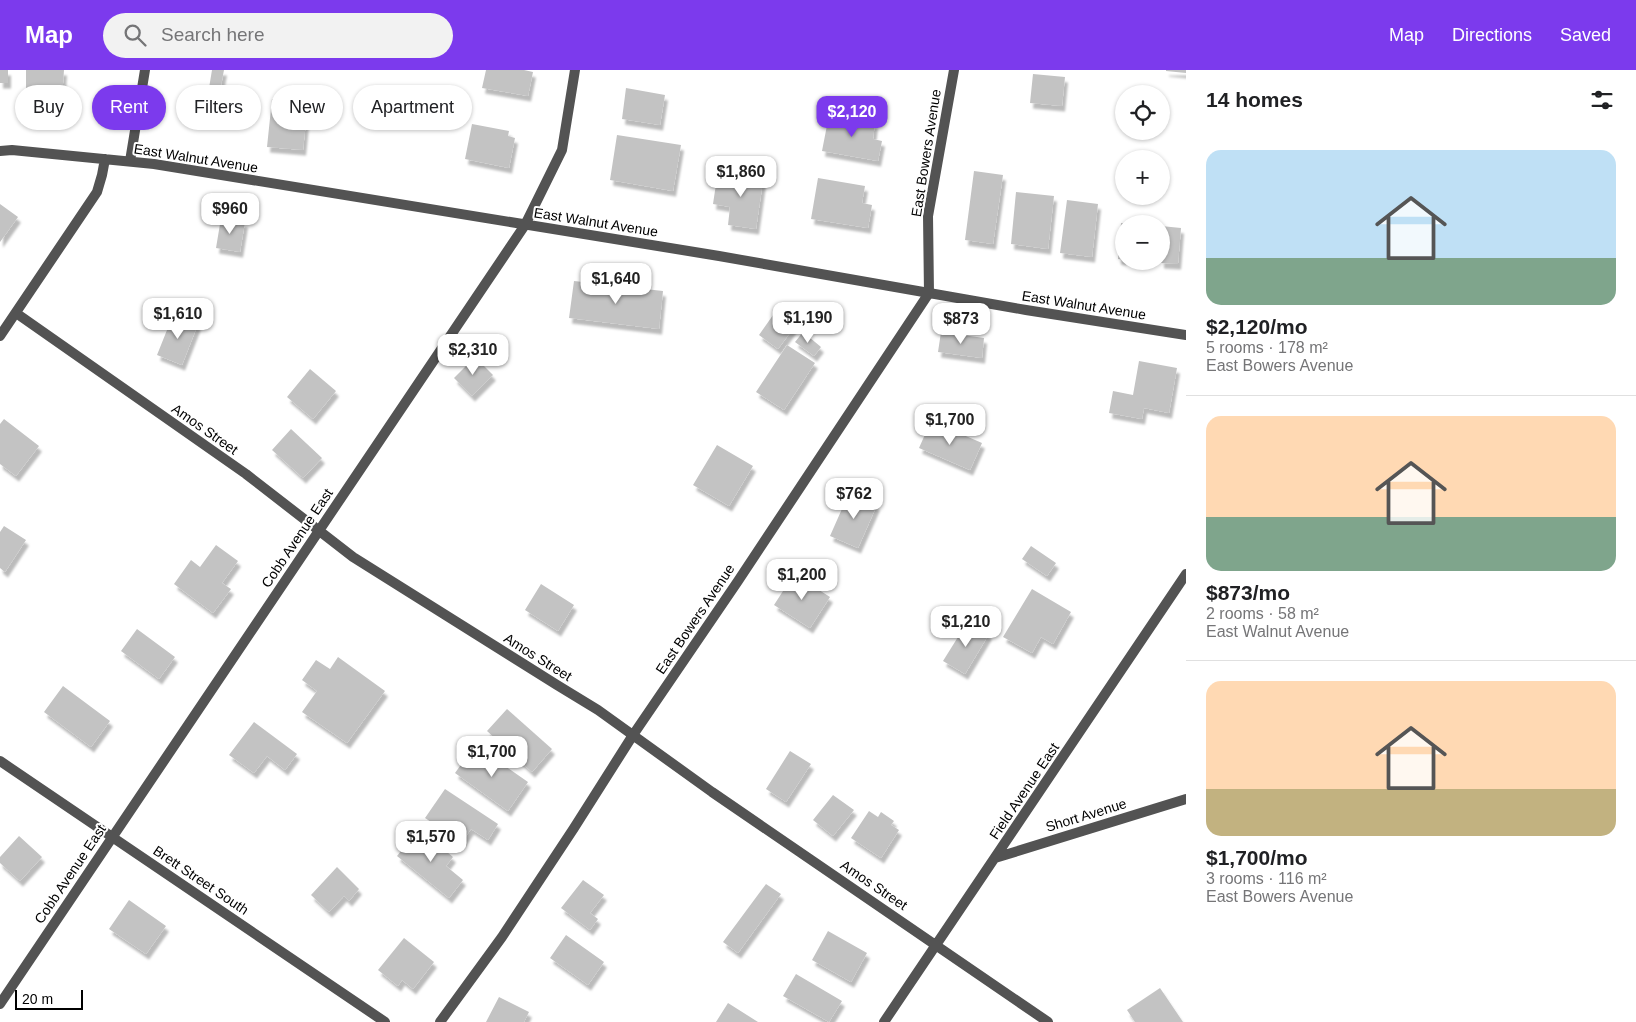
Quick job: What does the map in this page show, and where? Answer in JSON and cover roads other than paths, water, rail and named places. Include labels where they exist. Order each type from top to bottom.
[{"type":"street","points":[[130,161],[145,70]]},
{"type":"street","name":"Cobb Avenue East","points":[[0,1004],[526,224],[562,150],[575,70]]},
{"type":"street","name":"East Bowers Avenue","points":[[440,1022],[507,929],[633,735],[738,581],[929,293],[928,216],[954,70]]},
{"type":"street","name":"East Walnut Avenue","points":[[0,151],[12,150],[154,164],[526,224],[1186,335]]},
{"type":"street","points":[[0,336],[97,192],[105,159]]},
{"type":"street","name":"Amos Street","points":[[16,313],[246,474],[353,557],[598,710],[712,792],[1048,1022]]},
{"type":"street","name":"Field Avenue East","points":[[884,1022],[1186,574]]},
{"type":"street","name":"Brett Street South","points":[[0,761],[385,1022]]},
{"type":"street","name":"Short Avenue","points":[[995,858],[1186,799]]}]
